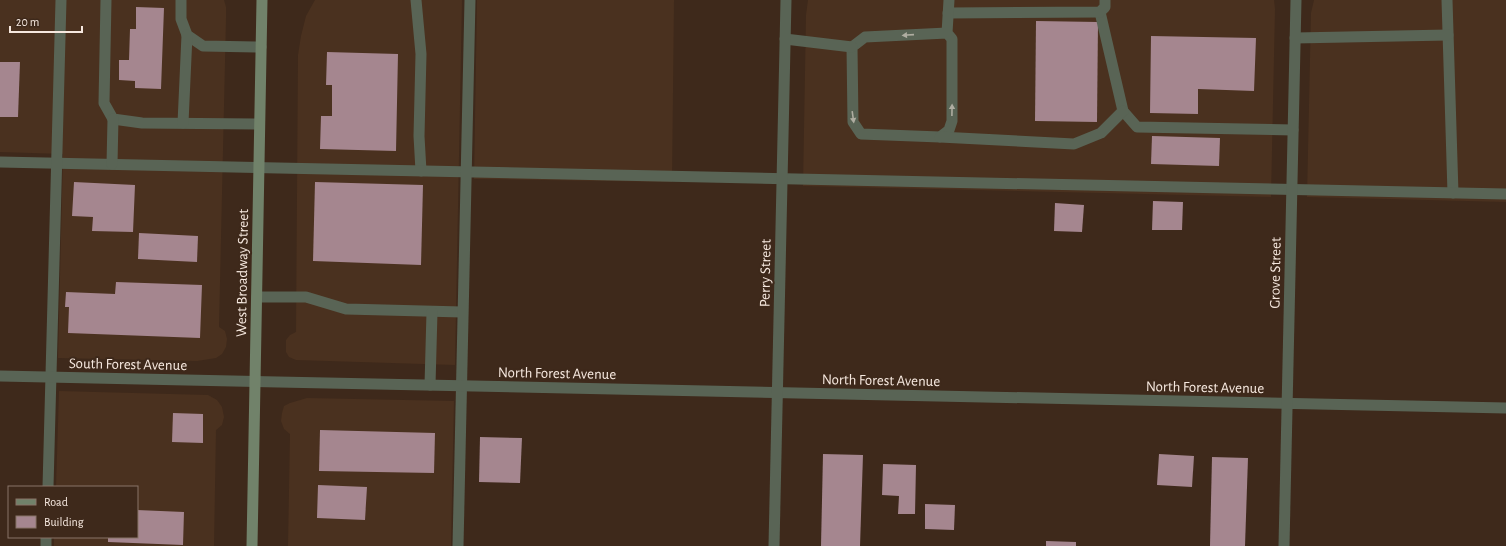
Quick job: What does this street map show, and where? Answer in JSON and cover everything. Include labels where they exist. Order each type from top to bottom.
[{"type":"main road","name":"West Broadway Street","points":[[252,546],[262,0]]},
{"type":"street","points":[[48,486],[61,0]]},
{"type":"street","points":[[106,0],[104,102],[113,119],[112,164]]},
{"type":"street","points":[[172,0],[181,0],[181,19],[187,35],[184,123]]},
{"type":"street","points":[[416,0],[421,54],[419,136],[421,171]]},
{"type":"street","points":[[458,546],[470,0]]},
{"type":"street","name":"Perry Street","points":[[774,546],[786,0]]},
{"type":"street","points":[[940,137],[949,130],[952,122],[952,40],[947,33],[949,0]]},
{"type":"street","points":[[948,13],[1100,12],[1105,7],[1105,0]]},
{"type":"street","name":"Grove Street","points":[[1284,546],[1296,0]]},
{"type":"street","points":[[1447,0],[1453,193]]},
{"type":"street","points":[[1100,12],[1123,111],[1137,127],[1293,130]]},
{"type":"street","points":[[785,39],[852,47],[865,36],[947,33]]},
{"type":"street","points":[[187,35],[202,46],[261,47]]},
{"type":"street","points":[[1295,38],[1448,35]]},
{"type":"street","points":[[852,47],[853,122],[861,134],[1074,144],[1101,133],[1123,111]]},
{"type":"street","points":[[113,119],[142,123],[259,124]]},
{"type":"street","points":[[0,162],[1506,194]]},
{"type":"street","points":[[257,297],[306,297],[346,309],[462,312]]},
{"type":"street","points":[[430,385],[432,312]]},
{"type":"street","name":"South Forest Avenue","points":[[0,376],[255,381]]},
{"type":"street","name":"North Forest Avenue","points":[[255,381],[1506,408]]},
{"type":"shaded area","points":[[0,0],[224,0],[226,7],[226,18],[219,327],[225,331],[227,339],[226,347],[222,354],[216,358],[197,361],[58,358],[63,154],[0,152]]},
{"type":"shaded area","points":[[315,0],[462,0],[455,365],[296,360],[289,357],[286,352],[286,340],[290,335],[296,332],[298,55],[306,16]]},
{"type":"shaded area","points":[[477,0],[674,0],[672,182],[474,179]]},
{"type":"shaded area","points":[[808,0],[1274,0],[1271,197],[803,186],[806,15]]},
{"type":"shaded area","points":[[1314,0],[1506,0],[1506,202],[1307,197],[1311,13]]},
{"type":"shaded area","points":[[59,391],[208,395],[217,400],[222,407],[224,417],[222,425],[216,430],[214,546],[54,546],[54,538],[138,538],[138,486],[56,486]]},
{"type":"shaded area","points":[[307,398],[454,401],[451,546],[288,546],[290,434],[284,429],[281,421],[282,413],[284,406]]},
{"type":"building","points":[[136,7],[164,8],[161,89],[135,88],[135,81],[119,80],[119,60],[129,60],[130,29],[136,29]]},
{"type":"building","points":[[1036,21],[1098,22],[1097,122],[1035,121]]},
{"type":"building","points":[[1151,36],[1256,38],[1254,91],[1198,89],[1198,114],[1150,113]]},
{"type":"building","points":[[327,52],[398,54],[396,151],[320,149],[321,116],[332,116],[332,85],[326,85]]},
{"type":"building","points":[[0,62],[20,62],[18,117],[0,117]]},
{"type":"building","points":[[1152,136],[1220,138],[1219,166],[1151,164]]},
{"type":"building","points":[[74,182],[135,185],[133,232],[92,231],[93,217],[72,216]]},
{"type":"building","points":[[315,182],[423,185],[421,265],[313,261]]},
{"type":"building","points":[[1153,201],[1183,202],[1182,230],[1152,230]]},
{"type":"building","points":[[1055,203],[1084,205],[1082,232],[1054,231]]},
{"type":"building","points":[[139,233],[198,236],[197,262],[138,259]]},
{"type":"building","points":[[116,282],[202,285],[200,338],[68,333],[69,307],[65,307],[66,292],[115,294]]},
{"type":"building","points":[[173,413],[203,414],[203,443],[172,442]]},
{"type":"building","points":[[320,430],[435,433],[434,473],[319,471]]},
{"type":"building","points":[[480,437],[522,438],[520,483],[479,482]]},
{"type":"building","points":[[823,454],[863,455],[860,546],[821,546]]},
{"type":"building","points":[[1159,454],[1194,456],[1192,487],[1157,485]]},
{"type":"building","points":[[1212,457],[1248,458],[1245,546],[1210,546]]},
{"type":"building","points":[[883,464],[916,465],[915,514],[898,514],[899,496],[882,495]]},
{"type":"building","points":[[318,485],[367,487],[365,520],[317,518]]},
{"type":"building","points":[[925,504],[955,505],[954,530],[925,529]]},
{"type":"building","points":[[138,510],[184,512],[183,545],[108,542],[108,538],[138,538]]},
{"type":"building","points":[[1046,541],[1076,542],[1076,546],[1046,546]]}]
